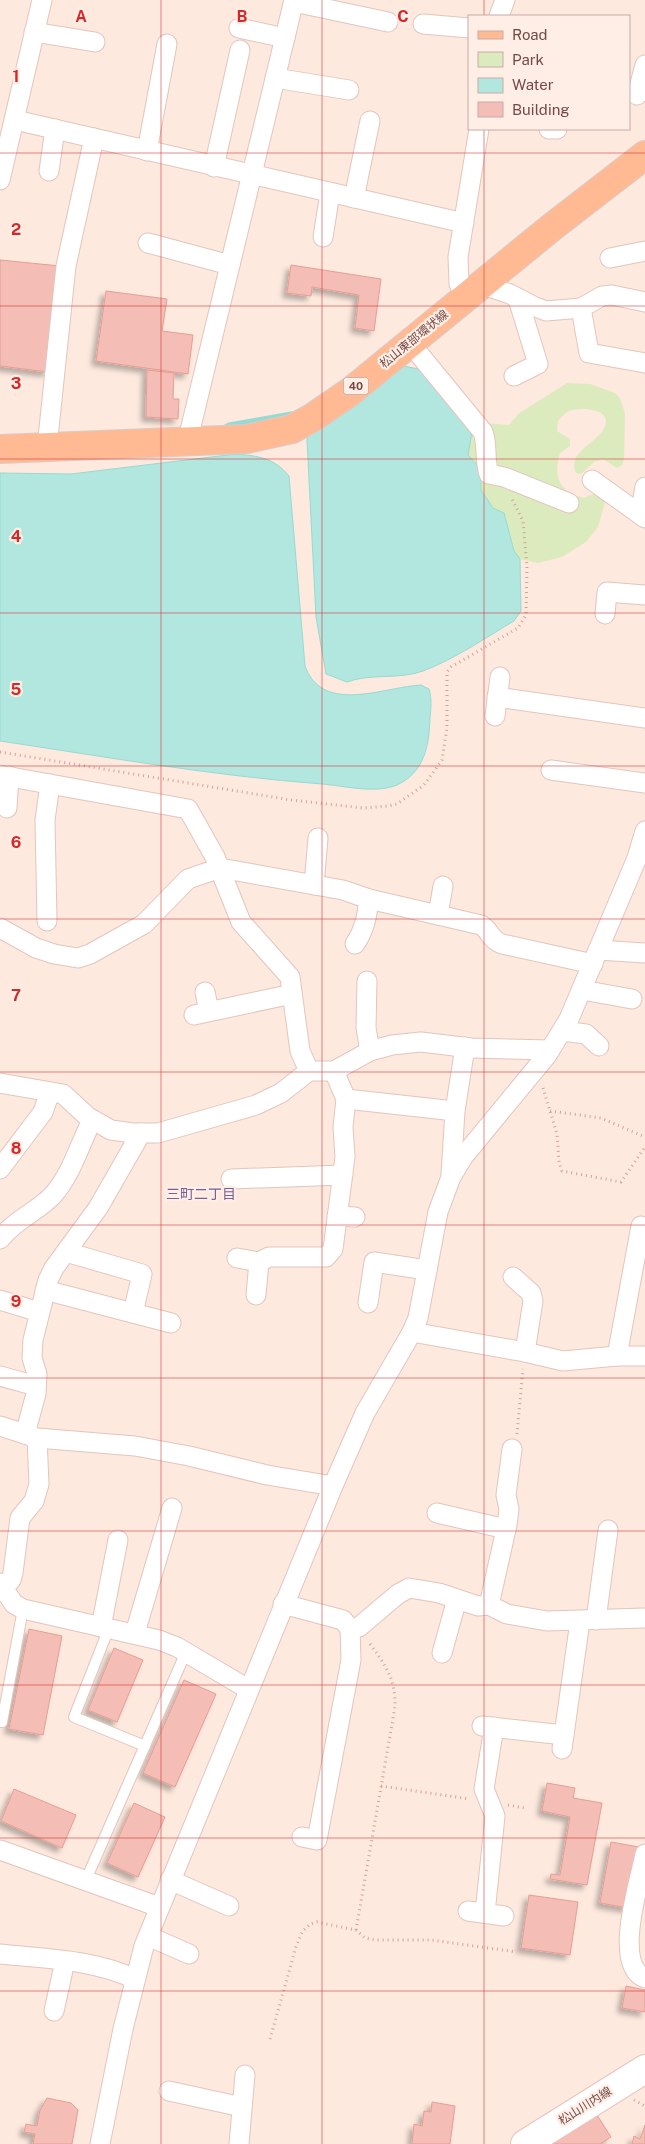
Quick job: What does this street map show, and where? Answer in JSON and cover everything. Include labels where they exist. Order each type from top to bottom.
[{"type":"main road","name":"松山東部環状線","points":[[0,449],[247,439],[292,429],[350,392],[473,290],[645,155]]},
{"type":"main road","name":"松山川内線","points":[[525,2144],[645,2069]]},
{"type":"street","points":[[0,180],[11,113],[42,0]]},
{"type":"street","points":[[499,15],[505,0]]},
{"type":"street","points":[[187,442],[294,1],[388,22]]},
{"type":"street","points":[[423,24],[468,28]]},
{"type":"street","points":[[239,28],[285,38]]},
{"type":"street","points":[[34,32],[95,42]]},
{"type":"street","points":[[146,151],[167,44]]},
{"type":"street","points":[[214,167],[232,59]]},
{"type":"street","points":[[637,96],[645,65]]},
{"type":"street","points":[[275,78],[349,90]]},
{"type":"street","points":[[11,113],[55,129],[464,223]]},
{"type":"street","points":[[354,198],[370,121]]},
{"type":"street","points":[[49,171],[55,129]]},
{"type":"street","points":[[479,130],[458,272],[460,284],[473,290],[518,298],[546,311],[581,308],[602,296],[612,295],[645,302]]},
{"type":"street","points":[[46,447],[66,266],[94,138]]},
{"type":"street","points":[[323,237],[330,193]]},
{"type":"street","points":[[148,243],[230,265]]},
{"type":"street","points":[[610,258],[645,251]]},
{"type":"street","points":[[514,376],[538,364],[518,298]]},
{"type":"street","points":[[581,308],[588,360],[645,362]]},
{"type":"street","points":[[410,343],[483,432],[486,439],[486,465],[489,474],[504,477],[569,503]]},
{"type":"street","points":[[592,480],[642,516],[645,487]]},
{"type":"street","points":[[605,614],[607,592],[645,595]]},
{"type":"street","points":[[495,716],[500,676]]},
{"type":"street","points":[[498,697],[645,718]]},
{"type":"street","points":[[551,770],[645,783]]},
{"type":"street","points":[[7,808],[5,776],[188,809],[220,868],[241,922],[290,977],[300,1051],[309,1071]]},
{"type":"street","points":[[47,921],[45,820],[50,784]]},
{"type":"street","points":[[100,2144],[135,1979],[148,1936],[282,1604],[332,1486],[365,1413],[412,1332],[418,1318],[438,1212],[451,1177],[463,1157],[548,1052],[562,1031],[596,957],[637,858],[645,831]]},
{"type":"street","points":[[314,885],[318,838]]},
{"type":"street","points":[[0,928],[36,948],[54,954],[78,958],[90,954],[144,924],[188,879],[220,868],[343,890],[481,925],[487,929],[495,941],[502,944],[596,957],[645,953]]},
{"type":"street","points":[[438,915],[443,886]]},
{"type":"street","points":[[356,944],[363,933],[366,923],[369,898]]},
{"type":"street","points":[[367,981],[366,1028],[370,1051]]},
{"type":"street","points":[[582,990],[632,999]]},
{"type":"street","points":[[205,992],[202,1013],[292,994]]},
{"type":"street","points":[[562,1031],[586,1034],[598,1046]]},
{"type":"street","points":[[0,1083],[63,1094],[92,1120],[111,1130],[158,1133],[256,1105],[281,1093],[309,1071],[334,1071],[370,1051],[392,1045],[421,1042],[548,1052]]},
{"type":"street","points":[[451,1177],[455,1111],[465,1046]]},
{"type":"street","points":[[237,1258],[259,1262],[270,1257],[326,1257],[333,1249],[346,1216],[343,1175],[346,1099],[334,1071]]},
{"type":"street","points":[[0,1169],[44,1112],[50,1092]]},
{"type":"street","points":[[346,1099],[455,1111]]},
{"type":"street","points":[[0,1239],[11,1226],[52,1195],[62,1182],[92,1120]]},
{"type":"street","points":[[141,1133],[98,1208],[54,1268],[45,1290],[39,1312],[32,1358],[37,1374],[31,1436],[39,1484],[34,1501],[20,1518],[13,1573],[10,1580],[1,1584],[14,1604],[23,1610],[159,1640],[186,1652],[248,1689]]},
{"type":"street","points":[[232,1179],[343,1175]]},
{"type":"street","points":[[617,1356],[638,1226]]},
{"type":"street","points":[[66,1252],[142,1274],[133,1313]]},
{"type":"street","points":[[256,1294],[259,1262]]},
{"type":"street","points":[[368,1303],[374,1262],[427,1270]]},
{"type":"street","points":[[513,1277],[531,1294],[533,1301],[525,1352]]},
{"type":"street","points":[[45,1290],[171,1324]]},
{"type":"street","points":[[0,1300],[39,1312]]},
{"type":"street","points":[[412,1332],[573,1361],[617,1356],[645,1356]]},
{"type":"street","points":[[0,1376],[36,1386]]},
{"type":"street","points":[[0,1426],[31,1436],[135,1446],[189,1456],[267,1475],[332,1486]]},
{"type":"street","points":[[489,1605],[509,1509],[506,1495],[512,1449]]},
{"type":"street","points":[[135,1634],[172,1508]]},
{"type":"street","points":[[437,1513],[506,1529]]},
{"type":"street","points":[[486,1914],[495,1816],[484,1790],[488,1727],[563,1742],[608,1530]]},
{"type":"street","points":[[105,1628],[118,1540]]},
{"type":"street","points":[[302,1837],[317,1840],[350,1660],[354,1628],[398,1594],[409,1588],[457,1598],[478,1606],[489,1605],[507,1614],[547,1621],[645,1618]]},
{"type":"street","points":[[442,1653],[457,1598]]},
{"type":"street","points":[[282,1604],[344,1620],[354,1628]]},
{"type":"street","points":[[0,1850],[159,1907]]},
{"type":"street","points":[[645,1854],[630,1930],[628,1954],[635,1972],[645,1978]]},
{"type":"street","points":[[170,1880],[229,1906]]},
{"type":"street","points":[[148,1936],[189,1954]]},
{"type":"street","points":[[0,1954],[65,1960],[119,1971],[135,1979]]},
{"type":"street","points":[[54,2011],[65,1960]]},
{"type":"street","points":[[239,2144],[245,2074]]},
{"type":"street","points":[[169,2091],[242,2107]]},
{"type":"lane","points":[[0,1722],[2,1722],[23,1610]]},
{"type":"lane","points":[[105,1628],[74,1717],[145,1746]]},
{"type":"lane","points":[[85,1882],[186,1652]]},
{"type":"path","points":[[0,752],[291,800],[363,808],[397,804],[424,785],[442,760],[447,728],[447,672],[518,628],[526,614],[527,567],[523,521],[512,498],[489,474]]},
{"type":"path","points":[[548,1052],[542,1088],[557,1134],[559,1162],[562,1171],[622,1182],[645,1147]]},
{"type":"path","points":[[550,1111],[601,1118],[645,1136]]},
{"type":"path","points":[[512,1449],[516,1440],[525,1352]]},
{"type":"path","points":[[354,1628],[386,1667],[396,1691],[356,1930]]},
{"type":"path","points":[[381,1786],[525,1808]]},
{"type":"path","points":[[270,2039],[296,1947],[302,1932],[310,1924],[317,1922],[356,1930],[365,1938],[375,1940],[431,1940],[517,1952]]},
{"type":"green space","points":[[567,383],[590,384],[615,393],[620,398],[625,413],[624,459],[622,465],[617,468],[603,459],[594,462],[581,474],[576,473],[574,465],[576,458],[604,429],[605,417],[597,411],[579,409],[569,411],[558,421],[557,431],[570,439],[570,446],[560,453],[557,469],[560,482],[569,492],[584,498],[597,492],[606,499],[598,527],[586,542],[562,557],[538,563],[520,559],[514,551],[504,513],[493,508],[481,490],[481,469],[468,455],[473,426],[484,423],[509,425],[518,414]]},
{"type":"water","points":[[404,366],[423,370],[473,426],[468,455],[481,469],[481,490],[493,508],[504,513],[514,551],[520,559],[521,611],[514,621],[458,654],[423,671],[414,674],[356,679],[347,682],[326,674],[316,617],[307,440],[308,435]]},
{"type":"water","points":[[236,454],[266,459],[278,465],[289,476],[305,666],[313,680],[323,689],[351,695],[421,685],[429,689],[431,704],[427,748],[414,773],[397,785],[388,788],[360,789],[201,771],[0,741],[0,473],[71,474]]},
{"type":"building","points":[[0,260],[60,266],[48,372],[0,366]]},
{"type":"building","points":[[291,265],[381,279],[374,331],[355,328],[359,295],[312,287],[311,296],[287,293]]},
{"type":"building","points":[[106,291],[167,299],[162,331],[193,335],[188,374],[96,361]]},
{"type":"building","points":[[147,370],[174,373],[173,399],[179,399],[178,419],[146,417]]},
{"type":"building","points":[[29,1629],[62,1636],[43,1735],[9,1729]]},
{"type":"building","points":[[114,1648],[143,1660],[117,1722],[88,1710]]},
{"type":"building","points":[[184,1680],[216,1694],[175,1787],[143,1773]]},
{"type":"building","points":[[547,1783],[575,1788],[573,1798],[602,1803],[587,1885],[550,1879],[551,1874],[560,1875],[570,1817],[542,1811]]},
{"type":"building","points":[[14,1789],[76,1815],[62,1848],[1,1821]]},
{"type":"building","points":[[134,1803],[165,1817],[138,1877],[107,1863]]},
{"type":"building","points":[[611,1842],[639,1847],[628,1908],[600,1903]]},
{"type":"building","points":[[529,1895],[578,1902],[570,1955],[521,1948]]},
{"type":"building","points":[[626,1986],[645,1990],[645,2012],[622,2008]]},
{"type":"building","points":[[47,2098],[71,2103],[78,2110],[72,2144],[33,2144],[35,2134],[24,2132],[26,2124],[37,2126],[40,2110]]},
{"type":"building","points":[[432,2102],[455,2106],[450,2144],[412,2144],[414,2124],[422,2126],[424,2111],[431,2112]]},
{"type":"building","points":[[597,2115],[611,2137],[600,2144],[549,2144]]},
{"type":"building","points":[[645,2125],[645,2144],[632,2144],[634,2136],[640,2139]]},
{"type":"waterway","points":[[222,429],[229,425],[297,413]]},
{"type":"district","name":"三町二丁目","points":[[201,1194]]}]
